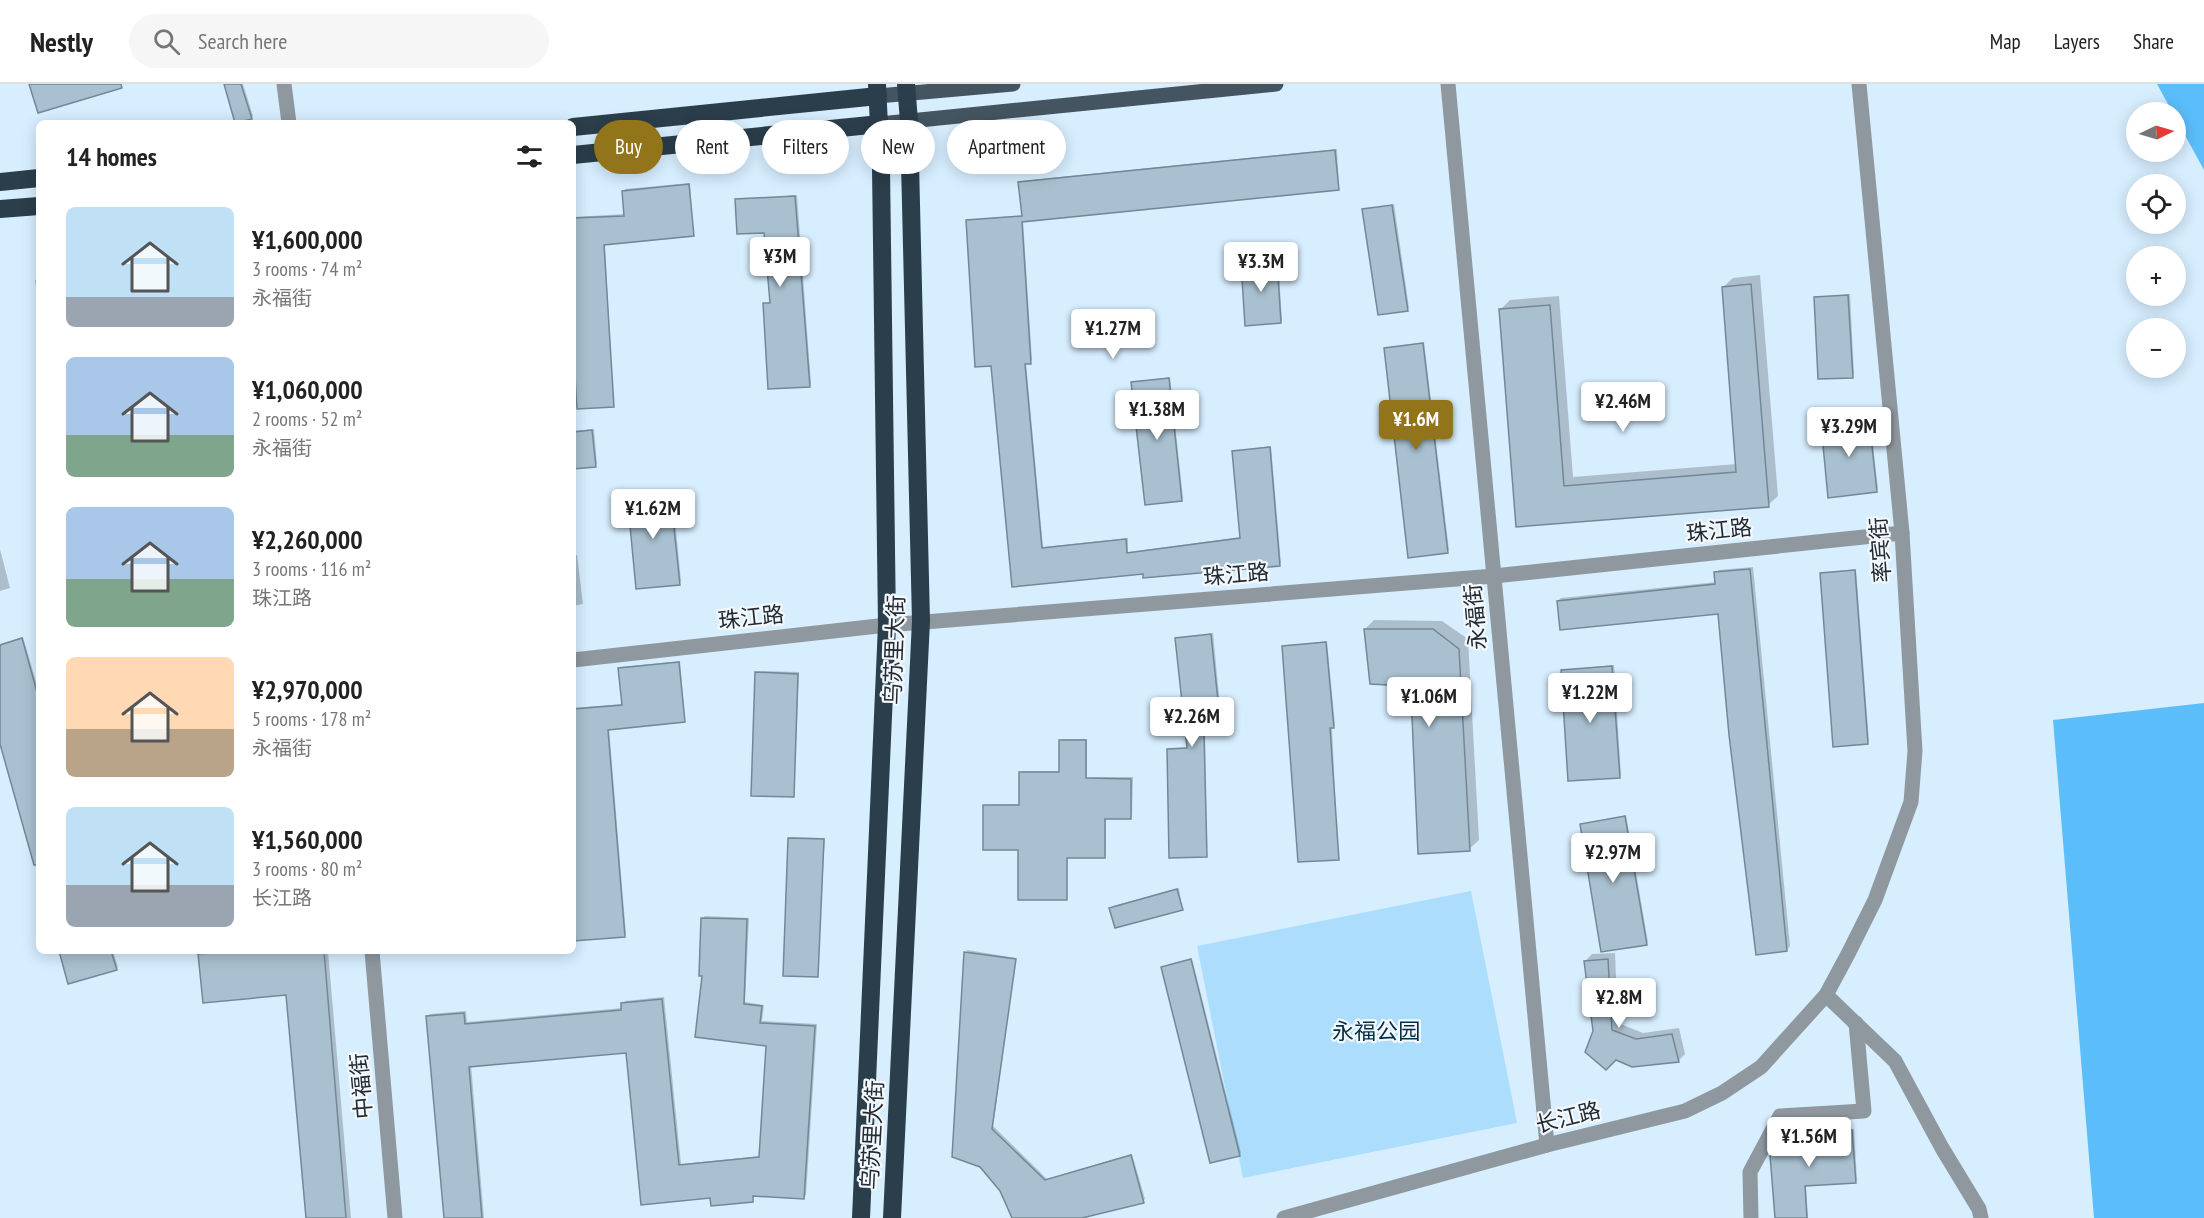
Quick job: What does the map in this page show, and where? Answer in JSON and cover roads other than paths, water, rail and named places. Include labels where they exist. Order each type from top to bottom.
[{"type":"highway","name":"乌苏里大街","points":[[906,89],[909,120]]},
{"type":"highway","name":"乌苏里大街","points":[[878,90],[880,120]]},
{"type":"highway","points":[[576,127],[878,90]]},
{"type":"highway","points":[[576,155],[861,126]]},
{"type":"highway","name":"乌苏里大街","points":[[861,1218],[887,625],[881,174]]},
{"type":"highway","name":"乌苏里大街","points":[[892,1218],[921,621],[910,174]]},
{"type":"highway","points":[[0,182],[36,178]]},
{"type":"highway","points":[[0,209],[36,206]]},
{"type":"main road","points":[[878,90],[1013,84]]},
{"type":"main road","points":[[919,120],[1276,84]]},
{"type":"street","points":[[284,84],[289,120]]},
{"type":"street","name":"永福街","points":[[1448,84],[1547,1145]]},
{"type":"street","name":"率宾街","points":[[1826,995],[1875,900],[1911,802],[1915,751],[1902,533],[1859,84]]},
{"type":"street","name":"珠江路","points":[[576,660],[921,621],[1494,576],[1902,533]]},
{"type":"street","name":"中福街","points":[[372,954],[395,1218]]},
{"type":"street","points":[[1826,995],[1895,1061],[1942,1148],[1979,1209],[1981,1218]]},
{"type":"street","name":"长江路","points":[[1284,1218],[1547,1145],[1685,1111],[1722,1093],[1761,1067],[1826,995]]},
{"type":"street","points":[[1751,1218],[1750,1172],[1780,1116],[1864,1111],[1856,1023]]},
{"type":"park label","name":"永福公园","points":[[1376,1031]]}]
